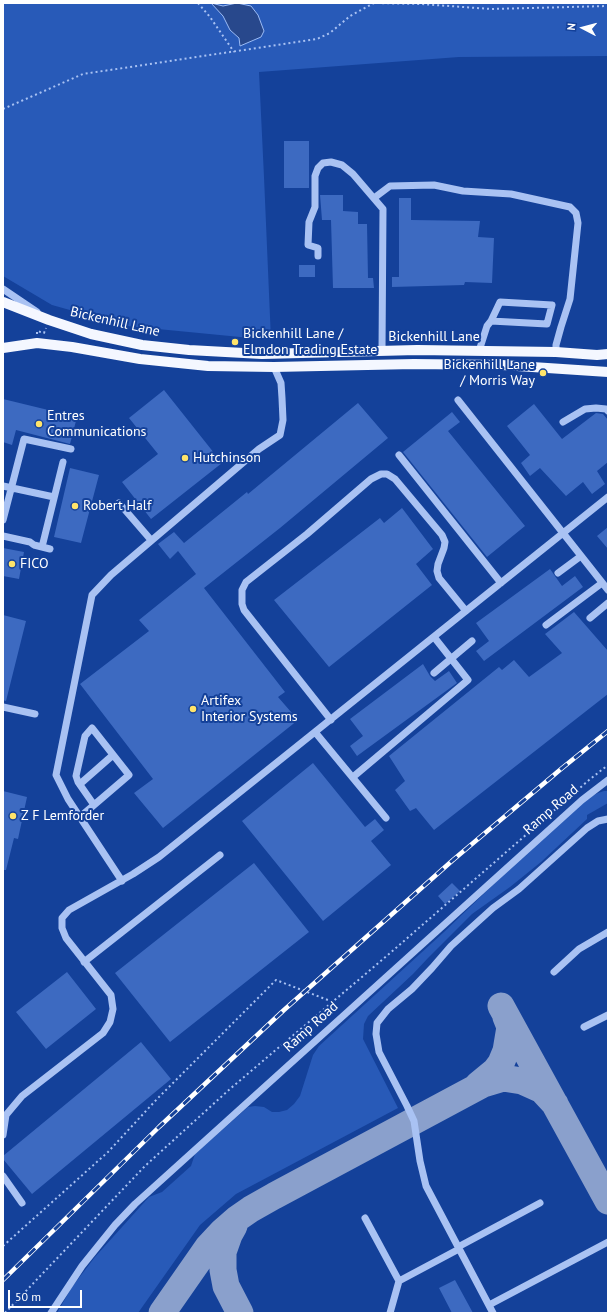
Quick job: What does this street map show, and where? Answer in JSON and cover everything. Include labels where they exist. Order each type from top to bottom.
[{"type":"main road","name":"Bickenhill Lane","points":[[3,302],[91,334],[142,345],[189,350],[262,354],[417,350],[556,352],[597,355],[608,354]]},
{"type":"main road","name":"Bickenhill Lane","points":[[3,348],[37,343],[72,347],[140,359],[208,366],[274,367],[414,364],[502,365],[608,372]]},
{"type":"lane","points":[[318,256],[318,248],[308,245],[309,222],[315,207],[315,176],[318,168],[323,163],[331,162],[342,165],[353,174],[383,209],[382,351]]},
{"type":"lane","points":[[374,198],[390,186],[434,185],[463,191],[511,194],[570,207],[576,213],[578,223],[570,299],[556,345],[556,352]]},
{"type":"lane","points":[[3,289],[49,320]]},
{"type":"lane","points":[[479,351],[487,326],[500,302],[552,304],[547,324],[491,321]]},
{"type":"lane","points":[[122,880],[68,799],[56,775],[92,595],[111,575],[151,540],[259,449],[280,435],[283,420],[281,383],[274,367]]},
{"type":"lane","points":[[458,400],[608,590]]},
{"type":"lane","points":[[563,422],[585,409],[596,408],[606,409],[608,411]]},
{"type":"lane","points":[[3,520],[24,439],[71,449]]},
{"type":"lane","points":[[398,455],[501,583]]},
{"type":"lane","points":[[42,547],[62,462]]},
{"type":"lane","points":[[330,720],[244,610],[241,596],[242,590],[246,582],[307,534],[372,479],[381,474],[387,474],[395,479],[442,535],[445,542],[438,564],[437,571],[439,578],[466,611]]},
{"type":"lane","points":[[3,486],[54,497]]},
{"type":"lane","points":[[3,1135],[6,1115],[22,1096],[103,1033],[110,1022],[113,1009],[111,995],[66,938],[62,928],[62,918],[69,910],[159,857],[608,497]]},
{"type":"lane","points":[[119,503],[151,540]]},
{"type":"lane","points":[[3,536],[30,542],[34,545],[50,549]]},
{"type":"lane","points":[[558,573],[581,556]]},
{"type":"lane","points":[[546,626],[602,583]]},
{"type":"lane","points":[[590,618],[608,602]]},
{"type":"lane","points":[[353,777],[468,680],[434,637]]},
{"type":"lane","points":[[434,673],[472,641]]},
{"type":"lane","points":[[3,707],[35,714]]},
{"type":"lane","points":[[80,817],[94,805],[129,775],[92,728],[85,736],[76,776],[94,805]]},
{"type":"lane","points":[[316,732],[386,818]]},
{"type":"lane","points":[[80,784],[113,755]]},
{"type":"lane","name":"Ramp Road","points":[[51,1313],[82,1266],[115,1225],[135,1204],[570,810],[608,780]]},
{"type":"lane","points":[[493,1313],[426,1186],[420,1161],[414,1122],[379,1052],[376,1034],[377,1023],[388,1009],[432,968],[451,946],[493,908],[519,889],[587,828],[598,821],[608,819]]},
{"type":"lane","points":[[84,962],[220,855]]},
{"type":"lane","points":[[554,972],[579,949],[608,932]]},
{"type":"lane","points":[[584,1027],[608,1015]]},
{"type":"lane","points":[[3,1176],[22,1203]]},
{"type":"lane","points":[[399,1281],[540,1203]]},
{"type":"lane","points":[[365,1218],[399,1281],[390,1313]]},
{"type":"lane","points":[[489,1305],[608,1242]]},
{"type":"path","points":[[198,3],[210,17],[234,52]]},
{"type":"path","points":[[3,109],[83,74],[317,39],[330,33],[350,16],[374,3],[421,4],[491,9],[608,6]]},
{"type":"path","points":[[5,1313],[145,1166],[231,1088],[608,765]]},
{"type":"path","points":[[3,1246],[108,1152],[157,1099],[276,980],[333,1002]]},
{"type":"shaded area","points":[[3,3],[608,3],[608,56],[459,57],[259,72],[271,340],[127,326],[52,305],[3,276]]},
{"type":"shaded area","points":[[211,3],[223,6],[237,3],[251,6],[258,15],[264,31],[261,37],[240,46],[239,38],[230,30],[223,16]]},
{"type":"shaded area","points":[[604,791],[608,791],[608,803],[587,815],[587,819],[541,862],[510,887],[472,914],[413,974],[368,1016],[364,1024],[363,1039],[398,1108],[236,1194],[200,1225],[138,1313],[57,1313],[72,1287],[95,1257],[149,1197],[162,1192],[191,1166],[195,1154],[248,1107],[264,1107],[272,1112],[279,1112],[287,1110],[294,1104],[300,1096],[313,1055],[319,1046],[444,932],[544,836],[588,798]]},
{"type":"building","points":[[284,141],[309,141],[309,188],[284,188]]},
{"type":"building","points":[[320,195],[343,195],[343,211],[358,212],[358,224],[367,224],[368,278],[373,278],[374,288],[333,288],[331,220],[322,220]]},
{"type":"building","points":[[399,198],[411,198],[411,220],[480,221],[478,237],[494,238],[492,283],[465,282],[464,285],[392,287],[392,277],[399,277]]},
{"type":"building","points":[[299,265],[315,265],[315,277],[299,277]]},
{"type":"building","name":"Hutchinson","points":[[164,390],[222,463],[151,519],[122,482],[158,454],[129,418]]},
{"type":"building","name":"Entres Communications","points":[[3,399],[77,417],[70,444],[16,430],[12,445],[3,442]]},
{"type":"building","name":"Artifex Interior Systems","points":[[358,403],[388,438],[280,528],[204,588],[285,692],[278,697],[298,720],[163,828],[134,793],[153,779],[80,684],[149,631],[139,620],[196,574],[178,551],[170,559],[158,544],[174,532],[184,543],[247,492],[248,494]]},
{"type":"building","points":[[534,404],[562,439],[596,413],[603,414],[608,420],[608,462],[597,471],[605,484],[592,494],[583,482],[566,496],[540,468],[530,476],[521,463],[530,455],[507,426]]},
{"type":"building","points":[[452,412],[460,422],[448,431],[525,526],[487,557],[403,452]]},
{"type":"building","points":[[70,468],[99,475],[81,543],[54,537]]},
{"type":"building","points":[[402,508],[433,549],[416,564],[432,585],[329,667],[274,600],[380,518],[384,523]]},
{"type":"building","points":[[608,527],[608,549],[597,536]]},
{"type":"building","name":"FICO","points":[[3,548],[24,552],[19,579],[3,576]]},
{"type":"building","points":[[550,569],[562,586],[575,576],[583,587],[484,661],[476,651],[489,641],[476,623]]},
{"type":"building","points":[[574,612],[608,651],[608,694],[434,830],[416,808],[410,811],[395,790],[405,781],[389,756],[499,667],[502,670],[514,660],[529,677],[562,653],[545,634]]},
{"type":"building","points":[[3,615],[26,621],[6,701],[3,700]]},
{"type":"building","points":[[423,664],[430,676],[435,681],[449,671],[457,683],[357,756],[350,746],[363,736],[350,719]]},
{"type":"building","points":[[313,763],[365,827],[375,819],[384,830],[371,841],[391,865],[323,921],[242,821]]},
{"type":"building","name":"Z F Lemforder","points":[[3,791],[27,797],[18,839],[14,838],[6,870],[3,870]]},
{"type":"building","points":[[254,863],[309,932],[170,1042],[115,973]]},
{"type":"building","points":[[452,883],[460,891],[445,904],[438,896]]},
{"type":"building","points":[[67,972],[96,1009],[46,1049],[16,1012]]},
{"type":"building","points":[[141,1042],[171,1079],[32,1194],[3,1159],[3,1156]]},
{"type":"building","points":[[455,1280],[473,1313],[452,1313],[439,1288]]},
{"type":"taxiway","points":[[501,1006],[608,1201]]},
{"type":"taxiway","points":[[478,1085],[495,1071],[501,1063],[506,1051],[510,1027],[506,1017]]},
{"type":"taxiway","points":[[162,1313],[208,1247],[238,1218],[274,1196],[483,1084],[503,1078],[522,1081],[542,1090],[555,1104]]},
{"type":"taxiway","points":[[234,1226],[223,1252],[223,1270],[226,1286],[240,1313]]},
{"type":"railway","points":[[3,1280],[159,1127],[284,1010],[453,860],[608,731]]},
{"type":"place","name":"Bickenhill Lane / Elmdon Trading Estate","points":[[235,342]]},
{"type":"place","name":"Bickenhill Lane / Morris Way","points":[[543,373]]},
{"type":"place","name":"Entres Communications","points":[[39,424]]},
{"type":"place","name":"Hutchinson","points":[[185,458]]},
{"type":"place","name":"Robert Half","points":[[75,506]]},
{"type":"place","name":"FICO","points":[[12,564]]},
{"type":"place","name":"Artifex Interior Systems","points":[[193,709]]},
{"type":"place","name":"Z F Lemforder","points":[[13,816]]}]
